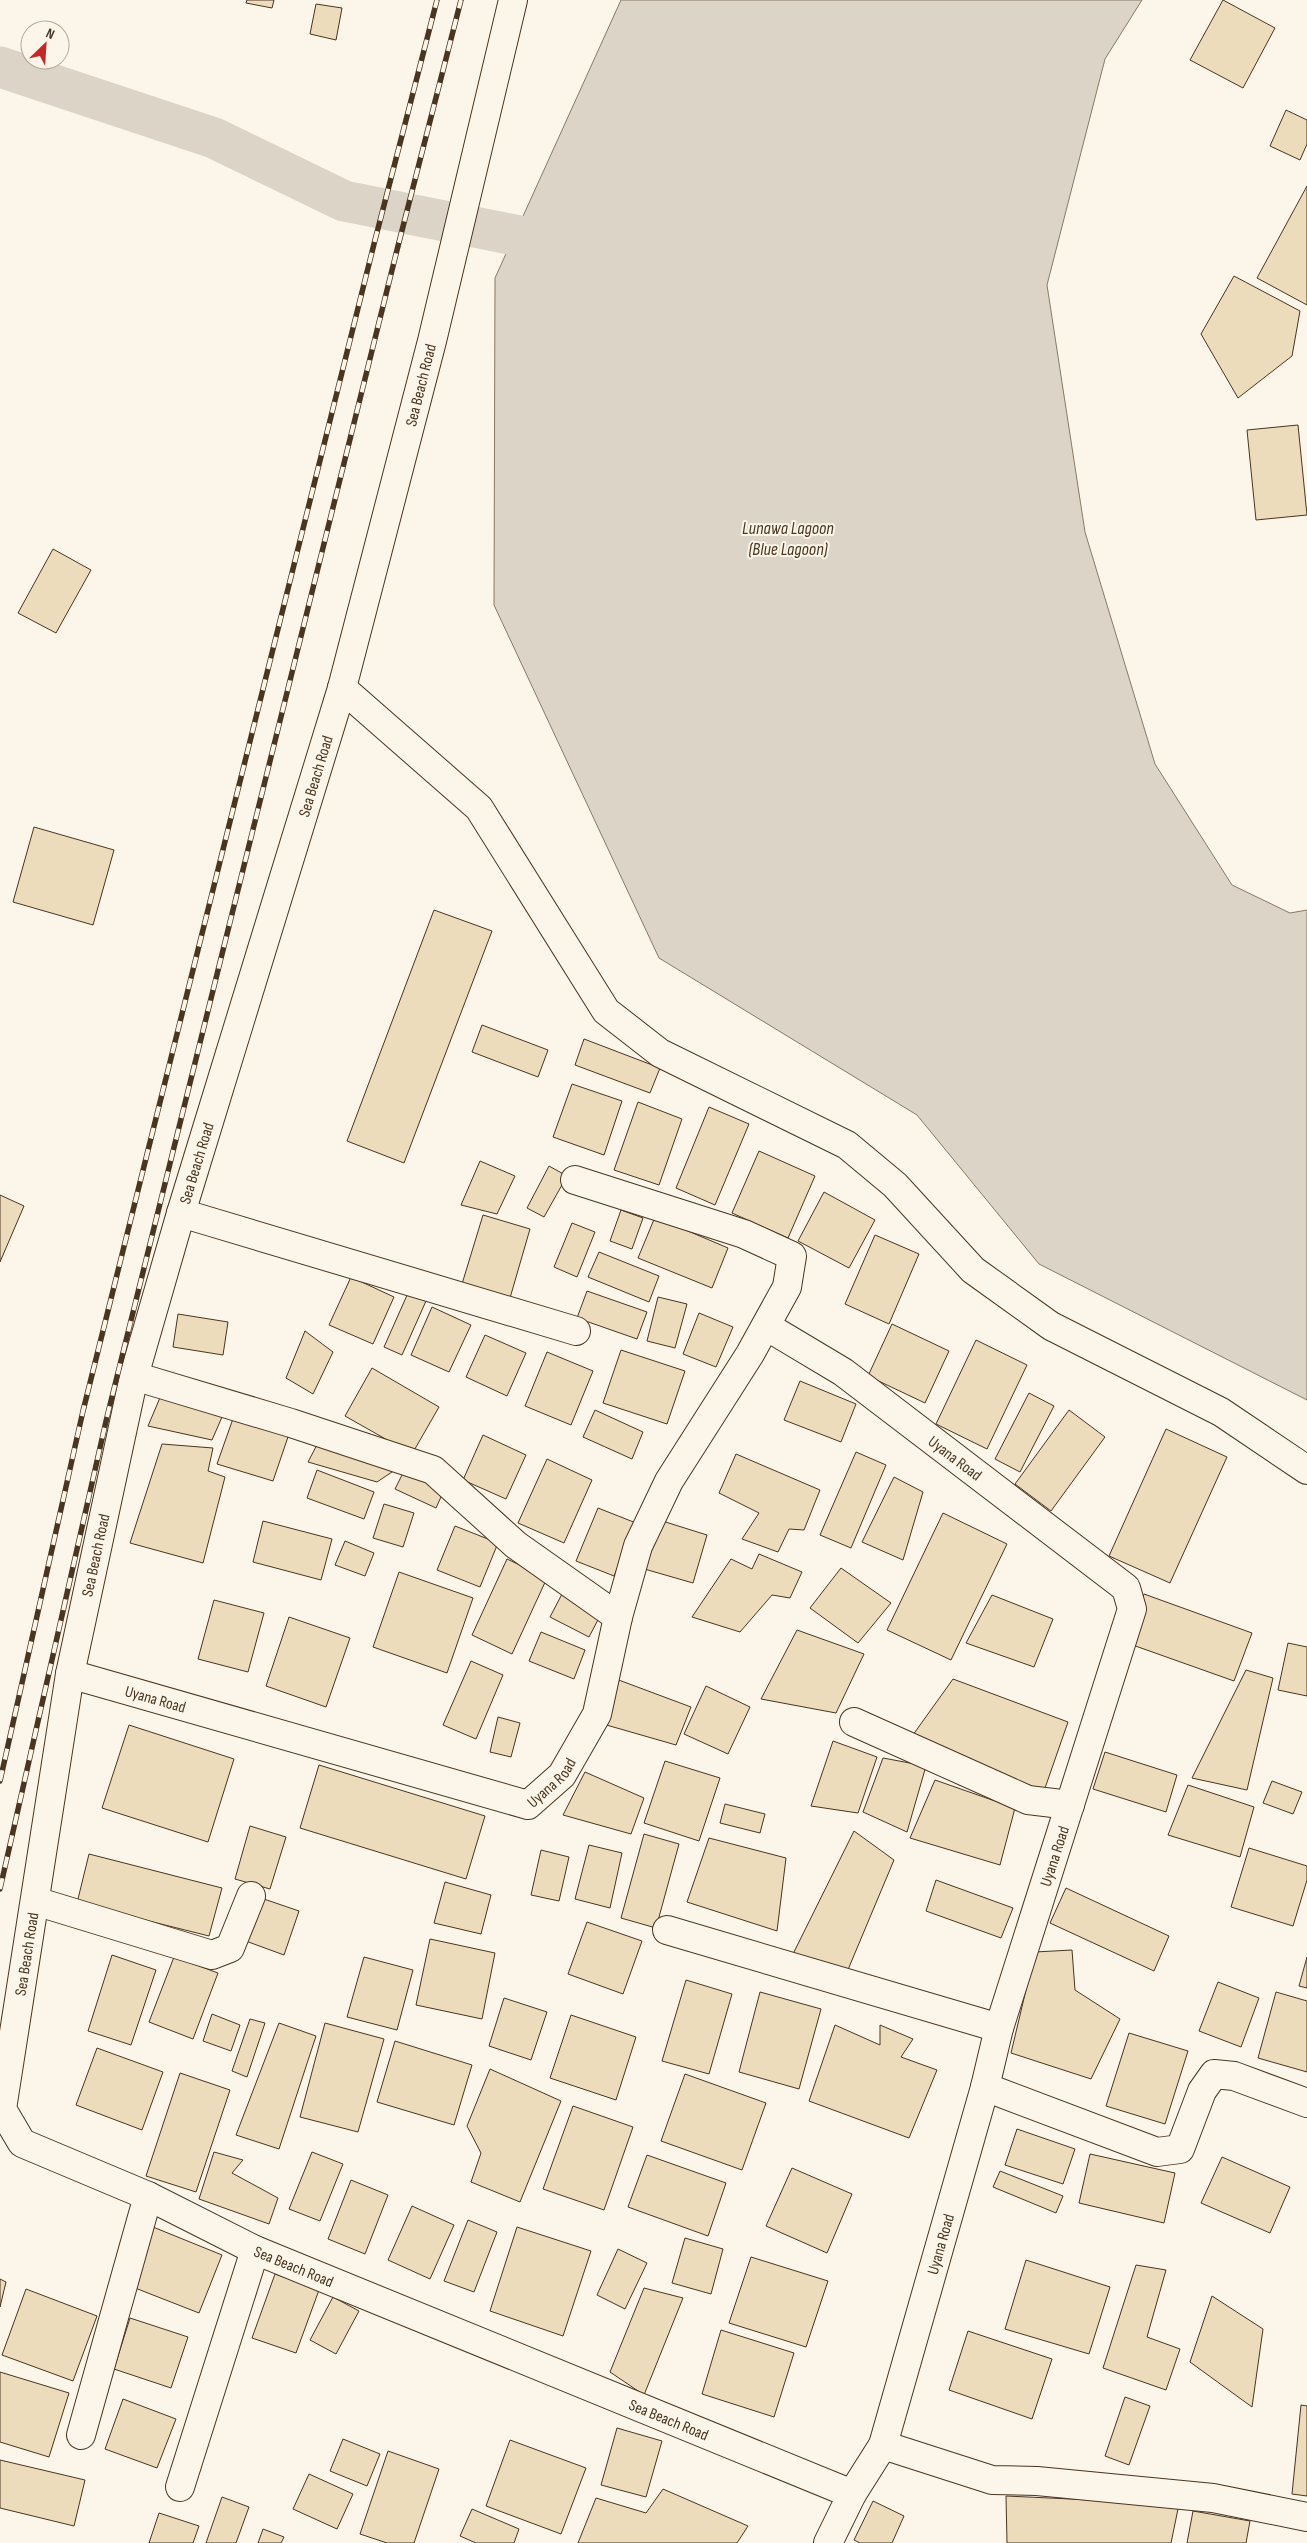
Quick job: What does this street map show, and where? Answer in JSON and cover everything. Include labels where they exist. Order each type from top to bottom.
[{"type":"street","name":"Sea Beach Road","points":[[513,0],[490,106],[432,341],[342,688],[181,1213],[134,1376],[70,1674],[2,2109],[22,2143],[148,2196],[255,2250],[852,2494]]},
{"type":"street","points":[[342,688],[479,808],[606,1011],[660,1054],[847,1145],[894,1184],[973,1270],[1051,1326],[1221,1412],[1307,1470]]},
{"type":"street","name":"Uyana Road","points":[[70,1674],[528,1805],[562,1775],[597,1714],[618,1617],[638,1546],[669,1481],[750,1354],[787,1287],[792,1256],[744,1234],[575,1180]]},
{"type":"street","points":[[181,1213],[576,1331]]},
{"type":"street","name":"Uyana Road","points":[[766,1326],[843,1372],[1126,1588],[1132,1609],[999,2028],[985,2088],[883,2445],[852,2494],[828,2543]]},
{"type":"street","points":[[134,1376],[290,1423],[433,1470],[516,1545],[618,1617]]},
{"type":"street","points":[[854,1722],[1028,1800],[1070,1805]]},
{"type":"street","points":[[35,1901],[212,1955],[230,1948],[251,1896]]},
{"type":"street","points":[[667,1930],[999,2028]]},
{"type":"street","points":[[985,2088],[1157,2152],[1180,2149],[1202,2091],[1214,2074],[1234,2076],[1307,2103]]},
{"type":"street","points":[[81,2435],[148,2196]]},
{"type":"street","points":[[180,2487],[255,2250]]},
{"type":"street","points":[[883,2445],[992,2480],[1037,2480],[1213,2498],[1307,2517]]},
{"type":"water","name":"Lunawa Lagoon (Blue Lagoon)","points":[[621,0],[1142,0],[1105,59],[1047,285],[1085,532],[1155,764],[1232,885],[1290,913],[1307,910],[1307,1400],[1039,1264],[917,1115],[659,958],[494,605],[495,278]]},
{"type":"building","points":[[247,0],[274,0],[272,8],[246,3]]},
{"type":"building","points":[[1223,0],[1275,28],[1243,88],[1190,60]]},
{"type":"building","points":[[316,4],[342,8],[336,40],[310,34]]},
{"type":"building","points":[[1286,110],[1307,120],[1307,144],[1300,160],[1270,146]]},
{"type":"building","points":[[1307,186],[1307,305],[1257,278]]},
{"type":"building","points":[[1234,276],[1300,311],[1292,356],[1238,398],[1201,334]]},
{"type":"building","points":[[1298,425],[1307,515],[1256,520],[1247,430]]},
{"type":"building","points":[[53,549],[91,570],[56,633],[18,613]]},
{"type":"building","points":[[34,827],[114,850],[93,925],[13,902]]},
{"type":"building","points":[[434,910],[492,931],[404,1163],[347,1141]]},
{"type":"building","points":[[482,1025],[548,1050],[538,1077],[472,1052]]},
{"type":"building","points":[[584,1039],[660,1068],[650,1093],[575,1065]]},
{"type":"building","points":[[572,1084],[622,1101],[604,1155],[553,1137]]},
{"type":"building","points":[[638,1102],[682,1119],[659,1185],[614,1170]]},
{"type":"building","points":[[709,1107],[749,1124],[715,1205],[676,1188]]},
{"type":"building","points":[[759,1151],[815,1176],[788,1238],[732,1213]]},
{"type":"building","points":[[480,1161],[515,1176],[497,1214],[461,1205]]},
{"type":"building","points":[[549,1166],[567,1176],[544,1217],[527,1208]]},
{"type":"building","points":[[824,1192],[875,1220],[849,1268],[798,1241]]},
{"type":"building","points":[[0,1195],[24,1206],[0,1262]]},
{"type":"building","points":[[621,1210],[643,1218],[632,1249],[610,1241]]},
{"type":"building","points":[[483,1215],[530,1229],[510,1298],[462,1284]]},
{"type":"building","points":[[655,1217],[728,1248],[712,1288],[638,1258]]},
{"type":"building","points":[[572,1223],[595,1232],[577,1277],[554,1267]]},
{"type":"building","points":[[875,1235],[919,1254],[889,1324],[845,1304]]},
{"type":"building","points":[[599,1252],[659,1276],[649,1302],[588,1277]]},
{"type":"building","points":[[351,1277],[394,1297],[373,1344],[329,1325]]},
{"type":"building","points":[[587,1291],[647,1312],[637,1339],[577,1318]]},
{"type":"building","points":[[408,1293],[426,1301],[402,1355],[384,1347]]},
{"type":"building","points":[[658,1297],[687,1304],[675,1348],[647,1341]]},
{"type":"building","points":[[432,1307],[471,1325],[449,1372],[411,1355]]},
{"type":"building","points":[[699,1313],[733,1327],[716,1367],[683,1354]]},
{"type":"building","points":[[178,1314],[228,1322],[223,1355],[173,1347]]},
{"type":"building","points":[[892,1324],[949,1351],[925,1403],[868,1376]]},
{"type":"building","points":[[305,1331],[333,1352],[313,1394],[286,1378]]},
{"type":"building","points":[[485,1335],[526,1353],[507,1396],[466,1377]]},
{"type":"building","points":[[976,1340],[1027,1365],[987,1449],[936,1424]]},
{"type":"building","points":[[621,1350],[685,1371],[667,1424],[603,1403]]},
{"type":"building","points":[[547,1352],[593,1371],[571,1425],[525,1406]]},
{"type":"building","points":[[372,1368],[439,1407],[412,1454],[345,1416]]},
{"type":"building","points":[[800,1381],[856,1404],[841,1442],[784,1420]]},
{"type":"building","points":[[162,1393],[222,1417],[212,1440],[148,1426]]},
{"type":"building","points":[[1029,1393],[1054,1406],[1020,1472],[995,1459]]},
{"type":"building","points":[[595,1410],[643,1432],[632,1459],[583,1437]]},
{"type":"building","points":[[1069,1410],[1105,1437],[1051,1511],[1015,1484]]},
{"type":"building","points":[[235,1413],[290,1431],[273,1481],[217,1464]]},
{"type":"building","points":[[1166,1429],[1227,1457],[1170,1583],[1109,1556]]},
{"type":"building","points":[[483,1435],[526,1455],[506,1499],[463,1480]]},
{"type":"building","points":[[321,1437],[395,1470],[377,1482],[308,1462]]},
{"type":"building","points":[[162,1444],[213,1448],[208,1471],[225,1477],[203,1563],[130,1543]]},
{"type":"building","points":[[856,1452],[886,1465],[851,1548],[820,1535]]},
{"type":"building","points":[[736,1454],[820,1490],[804,1530],[789,1529],[778,1552],[742,1539],[759,1513],[719,1493]]},
{"type":"building","points":[[547,1459],[592,1480],[564,1543],[518,1523]]},
{"type":"building","points":[[405,1469],[445,1488],[436,1508],[395,1489]]},
{"type":"building","points":[[317,1470],[374,1492],[364,1519],[307,1498]]},
{"type":"building","points":[[894,1477],[923,1492],[903,1560],[862,1542]]},
{"type":"building","points":[[384,1504],[414,1513],[403,1547],[373,1538]]},
{"type":"building","points":[[598,1508],[636,1523],[614,1576],[576,1561]]},
{"type":"building","points":[[943,1513],[1007,1544],[951,1660],[887,1630]]},
{"type":"building","points":[[656,1519],[707,1535],[693,1583],[641,1568]]},
{"type":"building","points":[[263,1521],[332,1539],[321,1580],[253,1562]]},
{"type":"building","points":[[455,1526],[498,1543],[480,1587],[437,1570]]},
{"type":"building","points":[[345,1541],[374,1553],[365,1576],[335,1565]]},
{"type":"building","points":[[759,1554],[802,1572],[790,1598],[772,1595],[740,1632],[692,1617],[731,1559],[752,1569]]},
{"type":"building","points":[[507,1559],[547,1578],[512,1654],[472,1635]]},
{"type":"building","points":[[841,1568],[891,1603],[858,1643],[810,1608]]},
{"type":"building","points":[[399,1572],[473,1598],[447,1673],[373,1647]]},
{"type":"building","points":[[562,1594],[601,1614],[589,1637],[550,1617]]},
{"type":"building","points":[[1144,1594],[1252,1633],[1234,1681],[1127,1643]]},
{"type":"building","points":[[992,1595],[1053,1619],[1034,1667],[966,1643]]},
{"type":"building","points":[[214,1600],[264,1613],[248,1672],[198,1659]]},
{"type":"building","points":[[289,1617],[350,1638],[326,1707],[266,1686]]},
{"type":"building","points":[[797,1630],[864,1654],[836,1713],[761,1699]]},
{"type":"building","points":[[541,1632],[585,1650],[574,1679],[529,1661]]},
{"type":"building","points":[[1288,1643],[1307,1647],[1307,1696],[1278,1690]]},
{"type":"building","points":[[471,1661],[503,1675],[476,1739],[443,1725]]},
{"type":"building","points":[[1246,1670],[1273,1678],[1247,1790],[1192,1778]]},
{"type":"building","points":[[616,1679],[691,1707],[676,1745],[603,1724]]},
{"type":"building","points":[[953,1679],[1068,1722],[1044,1791],[910,1739]]},
{"type":"building","points":[[706,1686],[750,1707],[728,1754],[684,1734]]},
{"type":"building","points":[[498,1717],[520,1723],[511,1757],[490,1752]]},
{"type":"building","points":[[129,1725],[234,1759],[208,1842],[102,1808]]},
{"type":"building","points":[[833,1741],[877,1757],[858,1813],[811,1806]]},
{"type":"building","points":[[1105,1752],[1177,1775],[1166,1812],[1093,1789]]},
{"type":"building","points":[[883,1758],[926,1766],[907,1832],[863,1812]]},
{"type":"building","points":[[665,1761],[720,1778],[699,1841],[644,1823]]},
{"type":"building","points":[[319,1765],[485,1816],[466,1879],[300,1828]]},
{"type":"building","points":[[585,1772],[644,1798],[631,1834],[563,1815]]},
{"type":"building","points":[[935,1780],[1015,1808],[1000,1865],[910,1838]]},
{"type":"building","points":[[1272,1781],[1302,1792],[1293,1814],[1263,1803]]},
{"type":"building","points":[[1188,1785],[1254,1807],[1240,1857],[1168,1835]]},
{"type":"building","points":[[725,1804],[765,1814],[760,1833],[720,1823]]},
{"type":"building","points":[[250,1826],[286,1837],[270,1889],[235,1879]]},
{"type":"building","points":[[854,1831],[894,1860],[847,1972],[793,1954]]},
{"type":"building","points":[[644,1834],[679,1844],[656,1928],[621,1918]]},
{"type":"building","points":[[709,1838],[786,1858],[777,1931],[687,1902]]},
{"type":"building","points":[[589,1845],[622,1853],[610,1908],[575,1899]]},
{"type":"building","points":[[1249,1848],[1307,1866],[1307,1880],[1293,1926],[1231,1907]]},
{"type":"building","points":[[541,1850],[569,1857],[559,1901],[531,1895]]},
{"type":"building","points":[[89,1854],[222,1888],[209,1936],[77,1903]]},
{"type":"building","points":[[936,1880],[1013,1908],[1001,1938],[926,1911]]},
{"type":"building","points":[[445,1882],[491,1895],[481,1934],[434,1923]]},
{"type":"building","points":[[1066,1888],[1169,1936],[1154,1971],[1050,1923]]},
{"type":"building","points":[[258,1897],[299,1911],[284,1955],[243,1940]]},
{"type":"building","points":[[587,1922],[642,1941],[623,1994],[568,1974]]},
{"type":"building","points":[[430,1939],[495,1953],[482,2019],[416,2005]]},
{"type":"building","points":[[1072,1950],[1075,1990],[1120,2019],[1091,2079],[1011,2053],[1035,1952]]},
{"type":"building","points":[[112,1955],[156,1970],[131,2045],[88,2031]]},
{"type":"building","points":[[174,1957],[218,1973],[193,2039],[149,2022]]},
{"type":"building","points":[[364,1957],[413,1970],[397,2030],[347,2017]]},
{"type":"building","points":[[1307,1957],[1307,1988],[1299,1986]]},
{"type":"building","points":[[686,1980],[732,1994],[709,2074],[662,2061]]},
{"type":"building","points":[[1218,1982],[1259,1998],[1241,2047],[1199,2031]]},
{"type":"building","points":[[760,1992],[821,2009],[799,2089],[739,2072]]},
{"type":"building","points":[[1276,1992],[1307,2001],[1307,2072],[1258,2058]]},
{"type":"building","points":[[504,1998],[547,2012],[531,2060],[489,2046]]},
{"type":"building","points":[[212,2014],[240,2025],[231,2051],[203,2041]]},
{"type":"building","points":[[571,2015],[636,2037],[616,2100],[550,2078]]},
{"type":"building","points":[[250,2019],[265,2023],[247,2077],[232,2071]]},
{"type":"building","points":[[279,2023],[316,2036],[279,2149],[236,2135]]},
{"type":"building","points":[[325,2023],[384,2039],[358,2132],[300,2117]]},
{"type":"building","points":[[835,2025],[880,2045],[880,2025],[913,2039],[901,2057],[937,2070],[909,2138],[809,2101]]},
{"type":"building","points":[[1129,2033],[1188,2051],[1165,2124],[1106,2106]]},
{"type":"building","points":[[395,2041],[472,2065],[454,2125],[377,2102]]},
{"type":"building","points":[[97,2048],[163,2072],[142,2130],[76,2105]]},
{"type":"building","points":[[490,2069],[561,2101],[520,2202],[471,2182],[481,2153],[467,2126]]},
{"type":"building","points":[[180,2073],[230,2090],[196,2192],[146,2176]]},
{"type":"building","points":[[685,2074],[766,2103],[742,2170],[661,2141]]},
{"type":"building","points":[[573,2106],[633,2127],[604,2210],[543,2189]]},
{"type":"building","points":[[1017,2129],[1075,2149],[1063,2184],[1005,2165]]},
{"type":"building","points":[[214,2152],[243,2160],[232,2173],[278,2198],[269,2224],[199,2199]]},
{"type":"building","points":[[312,2152],[343,2164],[320,2221],[289,2209]]},
{"type":"building","points":[[1090,2154],[1175,2173],[1164,2223],[1079,2203]]},
{"type":"building","points":[[647,2155],[726,2183],[708,2236],[628,2207]]},
{"type":"building","points":[[1222,2157],[1290,2187],[1270,2233],[1201,2203]]},
{"type":"building","points":[[792,2168],[852,2194],[827,2253],[766,2226]]},
{"type":"building","points":[[1000,2171],[1063,2196],[1056,2213],[993,2187]]},
{"type":"building","points":[[351,2180],[388,2195],[365,2254],[328,2239]]},
{"type":"building","points":[[412,2206],[454,2225],[430,2279],[388,2260]]},
{"type":"building","points":[[468,2220],[497,2232],[474,2292],[444,2281]]},
{"type":"building","points":[[153,2227],[222,2255],[199,2313],[130,2286]]},
{"type":"building","points":[[517,2227],[591,2251],[563,2336],[490,2311]]},
{"type":"building","points":[[685,2238],[723,2249],[711,2294],[672,2283]]},
{"type":"building","points":[[618,2249],[647,2263],[625,2309],[597,2295]]},
{"type":"building","points":[[751,2257],[828,2281],[806,2347],[729,2323]]},
{"type":"building","points":[[1026,2260],[1110,2287],[1089,2354],[1005,2329]]},
{"type":"building","points":[[1136,2265],[1166,2270],[1147,2337],[1180,2349],[1166,2390],[1103,2368]]},
{"type":"building","points":[[275,2274],[319,2290],[296,2353],[252,2338]]},
{"type":"building","points":[[0,2279],[6,2282],[0,2307]]},
{"type":"building","points":[[644,2288],[683,2298],[644,2395],[610,2372]]},
{"type":"building","points":[[26,2289],[97,2316],[73,2381],[2,2355]]},
{"type":"building","points":[[1212,2296],[1263,2329],[1252,2407],[1190,2362]]},
{"type":"building","points":[[333,2297],[359,2311],[336,2354],[310,2340]]},
{"type":"building","points":[[130,2318],[188,2337],[171,2388],[114,2369]]},
{"type":"building","points":[[721,2330],[794,2353],[774,2417],[702,2394]]},
{"type":"building","points":[[968,2331],[1052,2359],[1032,2419],[949,2390]]},
{"type":"building","points":[[0,2372],[69,2393],[49,2457],[0,2442]]},
{"type":"building","points":[[1125,2397],[1150,2406],[1129,2465],[1105,2456]]},
{"type":"building","points":[[123,2399],[176,2419],[157,2468],[105,2449]]},
{"type":"building","points":[[1301,2405],[1307,2406],[1307,2496],[1292,2494]]},
{"type":"building","points":[[617,2428],[662,2441],[646,2497],[601,2485]]},
{"type":"building","points":[[343,2439],[380,2454],[367,2486],[330,2471]]},
{"type":"building","points":[[510,2440],[586,2468],[561,2534],[486,2506]]},
{"type":"building","points":[[388,2451],[439,2469],[414,2543],[387,2543],[360,2534]]},
{"type":"building","points":[[0,2460],[85,2480],[74,2526],[0,2508]]},
{"type":"building","points":[[309,2474],[353,2494],[337,2529],[293,2509]]},
{"type":"building","points":[[663,2489],[748,2526],[737,2543],[578,2543],[596,2498],[646,2513]]},
{"type":"building","points":[[1006,2496],[1179,2504],[1171,2543],[1007,2543]]},
{"type":"building","points":[[222,2497],[249,2507],[236,2543],[206,2543]]},
{"type":"building","points":[[873,2501],[904,2516],[892,2543],[860,2543],[854,2540]]},
{"type":"building","points":[[472,2509],[519,2529],[514,2543],[476,2543],[460,2536]]},
{"type":"building","points":[[1193,2511],[1250,2521],[1246,2543],[1187,2543]]},
{"type":"building","points":[[159,2513],[199,2526],[193,2543],[149,2543]]},
{"type":"building","points":[[263,2529],[284,2537],[281,2543],[258,2543]]},
{"type":"waterway","points":[[0,67],[214,138],[344,201],[570,246]]},
{"type":"railway","points":[[0,1781],[83,1411],[374,244],[437,0]]},
{"type":"railway","points":[[0,1889],[107,1417],[461,0]]}]
